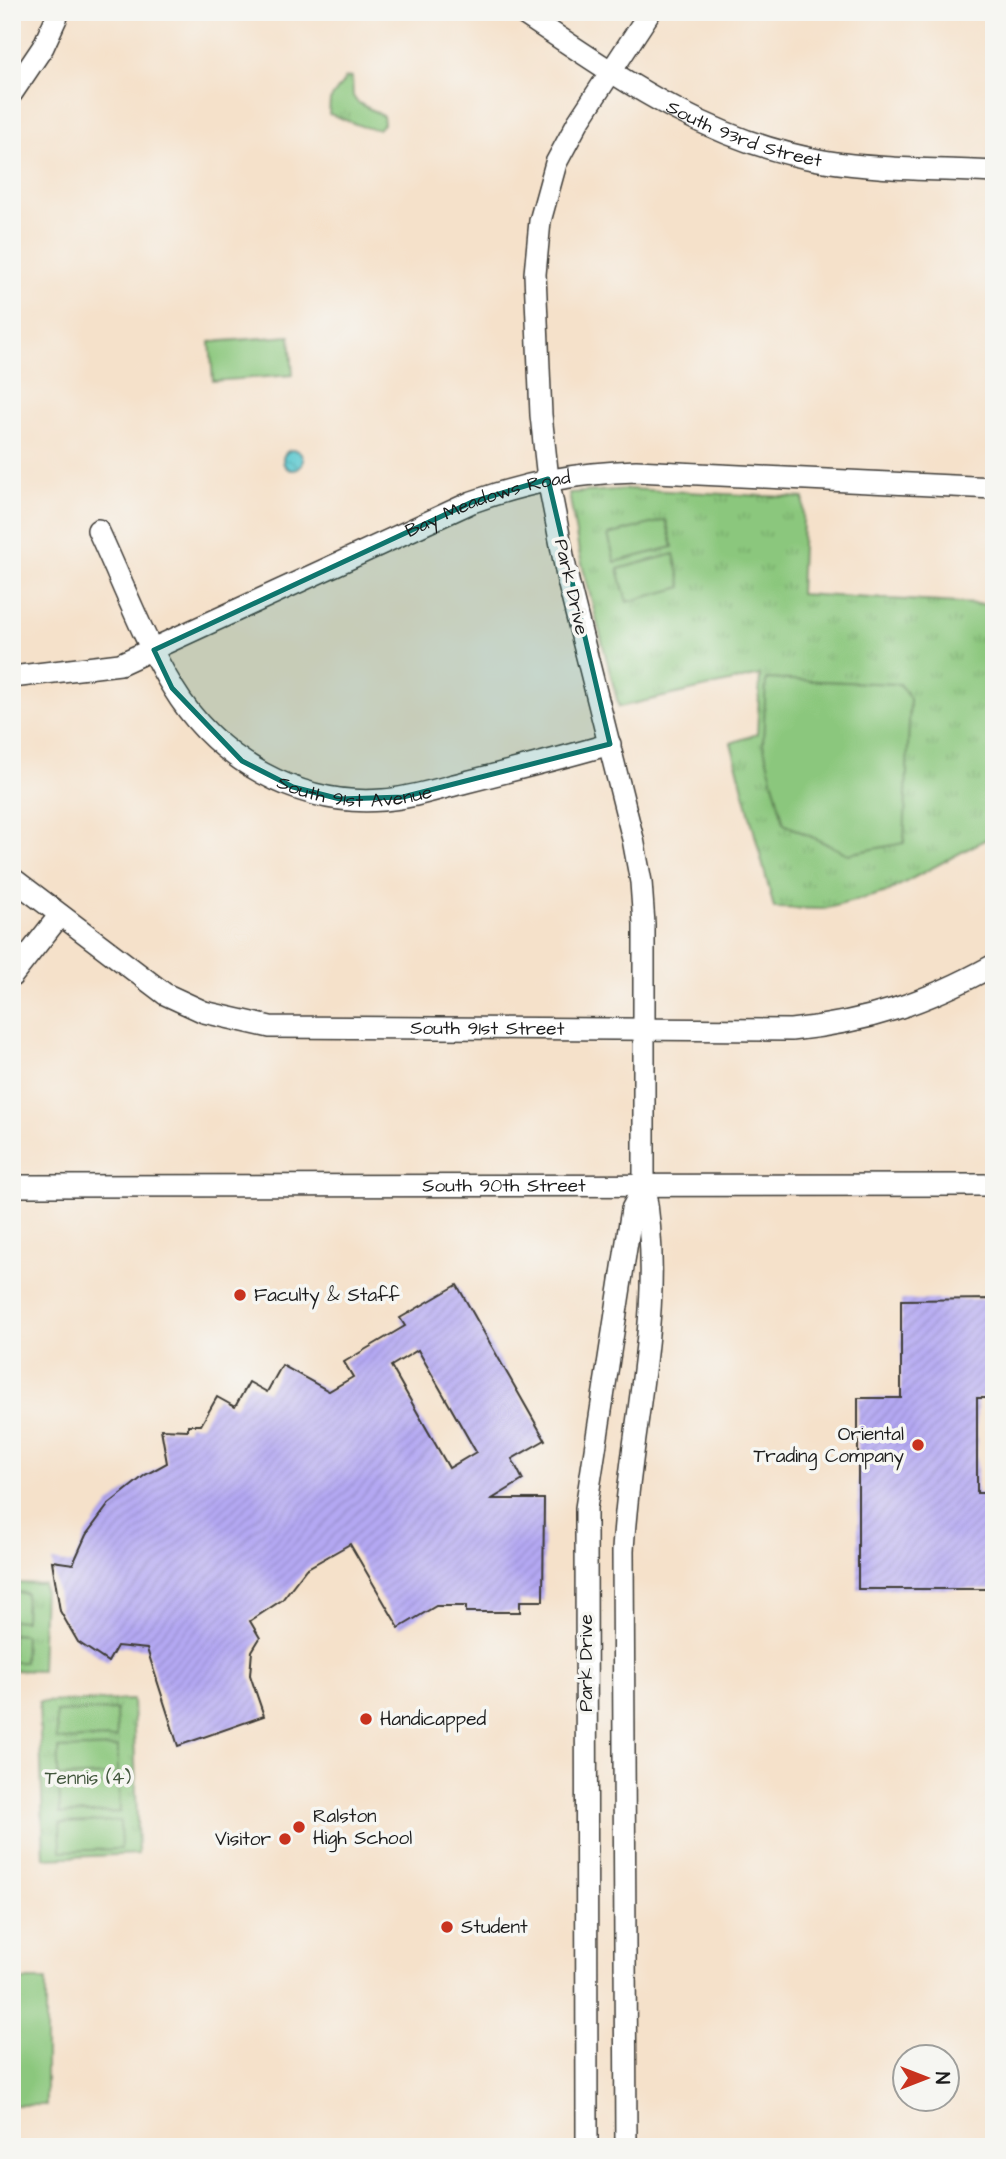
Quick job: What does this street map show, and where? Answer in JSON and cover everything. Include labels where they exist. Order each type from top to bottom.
[{"type":"street","points":[[12,93],[43,47],[60,12]]},
{"type":"street","name":"South 93rd Street","points":[[521,12],[634,89],[682,114],[735,136],[793,155],[850,164],[994,172]]},
{"type":"street","name":"Park Drive","points":[[626,2147],[623,1551],[629,1462],[648,1356],[652,1316],[649,1214],[644,1186],[645,1030],[641,882],[610,744],[568,581],[548,479],[536,321],[538,233],[556,163],[578,122],[650,12]]},
{"type":"street","name":"Bay Meadows Road","points":[[12,677],[100,669],[120,664],[472,502],[523,484],[548,479],[636,471],[994,488]]},
{"type":"street","name":"South 91st Avenue","points":[[98,530],[154,650],[184,705],[221,744],[267,776],[321,795],[363,800],[403,797],[610,744]]},
{"type":"street","name":"South 91st Street","points":[[12,878],[165,993],[204,1012],[246,1024],[294,1029],[791,1030],[841,1025],[920,1002],[994,965]]},
{"type":"street","points":[[12,976],[61,915]]},
{"type":"street","name":"South 90th Street","points":[[12,1186],[994,1185]]},
{"type":"street","name":"Park Drive","points":[[587,2147],[586,1508],[632,1209],[644,1186]]},
{"type":"highlighted area","points":[[548,479],[610,744],[403,797],[340,799],[293,787],[242,761],[172,688],[154,650],[472,502]]},
{"type":"green space","points":[[352,77],[353,96],[357,102],[383,116],[384,123],[378,129],[329,114],[330,100],[346,78]]},
{"type":"green space","points":[[290,336],[293,375],[213,381],[210,342]]},
{"type":"green space","points":[[629,489],[804,498],[800,594],[994,605],[994,835],[887,892],[824,909],[774,908],[731,743],[757,734],[760,675],[619,707],[579,552],[569,493]]},
{"type":"green space","points":[[666,520],[673,547],[615,562],[608,535]]},
{"type":"green space","points":[[674,554],[682,587],[627,602],[618,569]]},
{"type":"green space","points":[[766,679],[899,684],[910,698],[904,843],[848,854],[784,824],[763,744]]},
{"type":"green space","points":[[12,1583],[44,1584],[41,1671],[12,1670]]},
{"type":"green space","points":[[12,1592],[26,1593],[25,1621],[12,1620]]},
{"type":"green space","points":[[12,1634],[25,1635],[24,1662],[12,1662]]},
{"type":"green space","name":"Tennis (4)","points":[[133,1700],[138,1854],[44,1858],[39,1702]]},
{"type":"green space","points":[[116,1710],[117,1738],[57,1740],[56,1712]]},
{"type":"green space","points":[[118,1747],[118,1775],[58,1777],[58,1749]]},
{"type":"green space","points":[[119,1784],[120,1812],[60,1814],[59,1786]]},
{"type":"green space","points":[[120,1821],[121,1849],[61,1851],[60,1823]]},
{"type":"green space","points":[[12,1980],[46,1980],[46,2105],[12,2105]]},
{"type":"water","points":[[293,450],[300,453],[303,460],[300,467],[293,470],[286,467],[283,460],[286,453]]},
{"type":"building","points":[[457,1285],[545,1440],[512,1459],[523,1480],[492,1499],[544,1499],[543,1601],[520,1601],[520,1612],[466,1612],[466,1606],[436,1606],[399,1628],[350,1544],[306,1569],[282,1600],[250,1621],[260,1638],[252,1651],[250,1675],[264,1716],[178,1746],[147,1649],[117,1646],[108,1662],[78,1642],[60,1611],[52,1561],[73,1564],[86,1535],[109,1504],[145,1475],[167,1463],[161,1429],[188,1430],[188,1425],[201,1425],[217,1397],[235,1407],[249,1382],[267,1392],[282,1365],[329,1391],[353,1377],[344,1362],[405,1326],[400,1318]],"holes":[[[418,1350],[476,1452],[449,1468],[391,1366]]]},
{"type":"building","name":"Oriental Trading Company","points":[[994,1299],[994,1398],[977,1398],[977,1493],[994,1493],[994,1589],[858,1589],[858,1398],[901,1398],[901,1300]]},
{"type":"place","name":"Faculty & Staff","points":[[240,1295]]},
{"type":"place","name":"Oriental Trading Company","points":[[918,1445]]},
{"type":"place","name":"Handicapped","points":[[366,1719]]},
{"type":"place","name":"Ralston High School","points":[[299,1827]]},
{"type":"place","name":"Visitor","points":[[285,1839]]},
{"type":"place","name":"Student","points":[[447,1927]]}]
